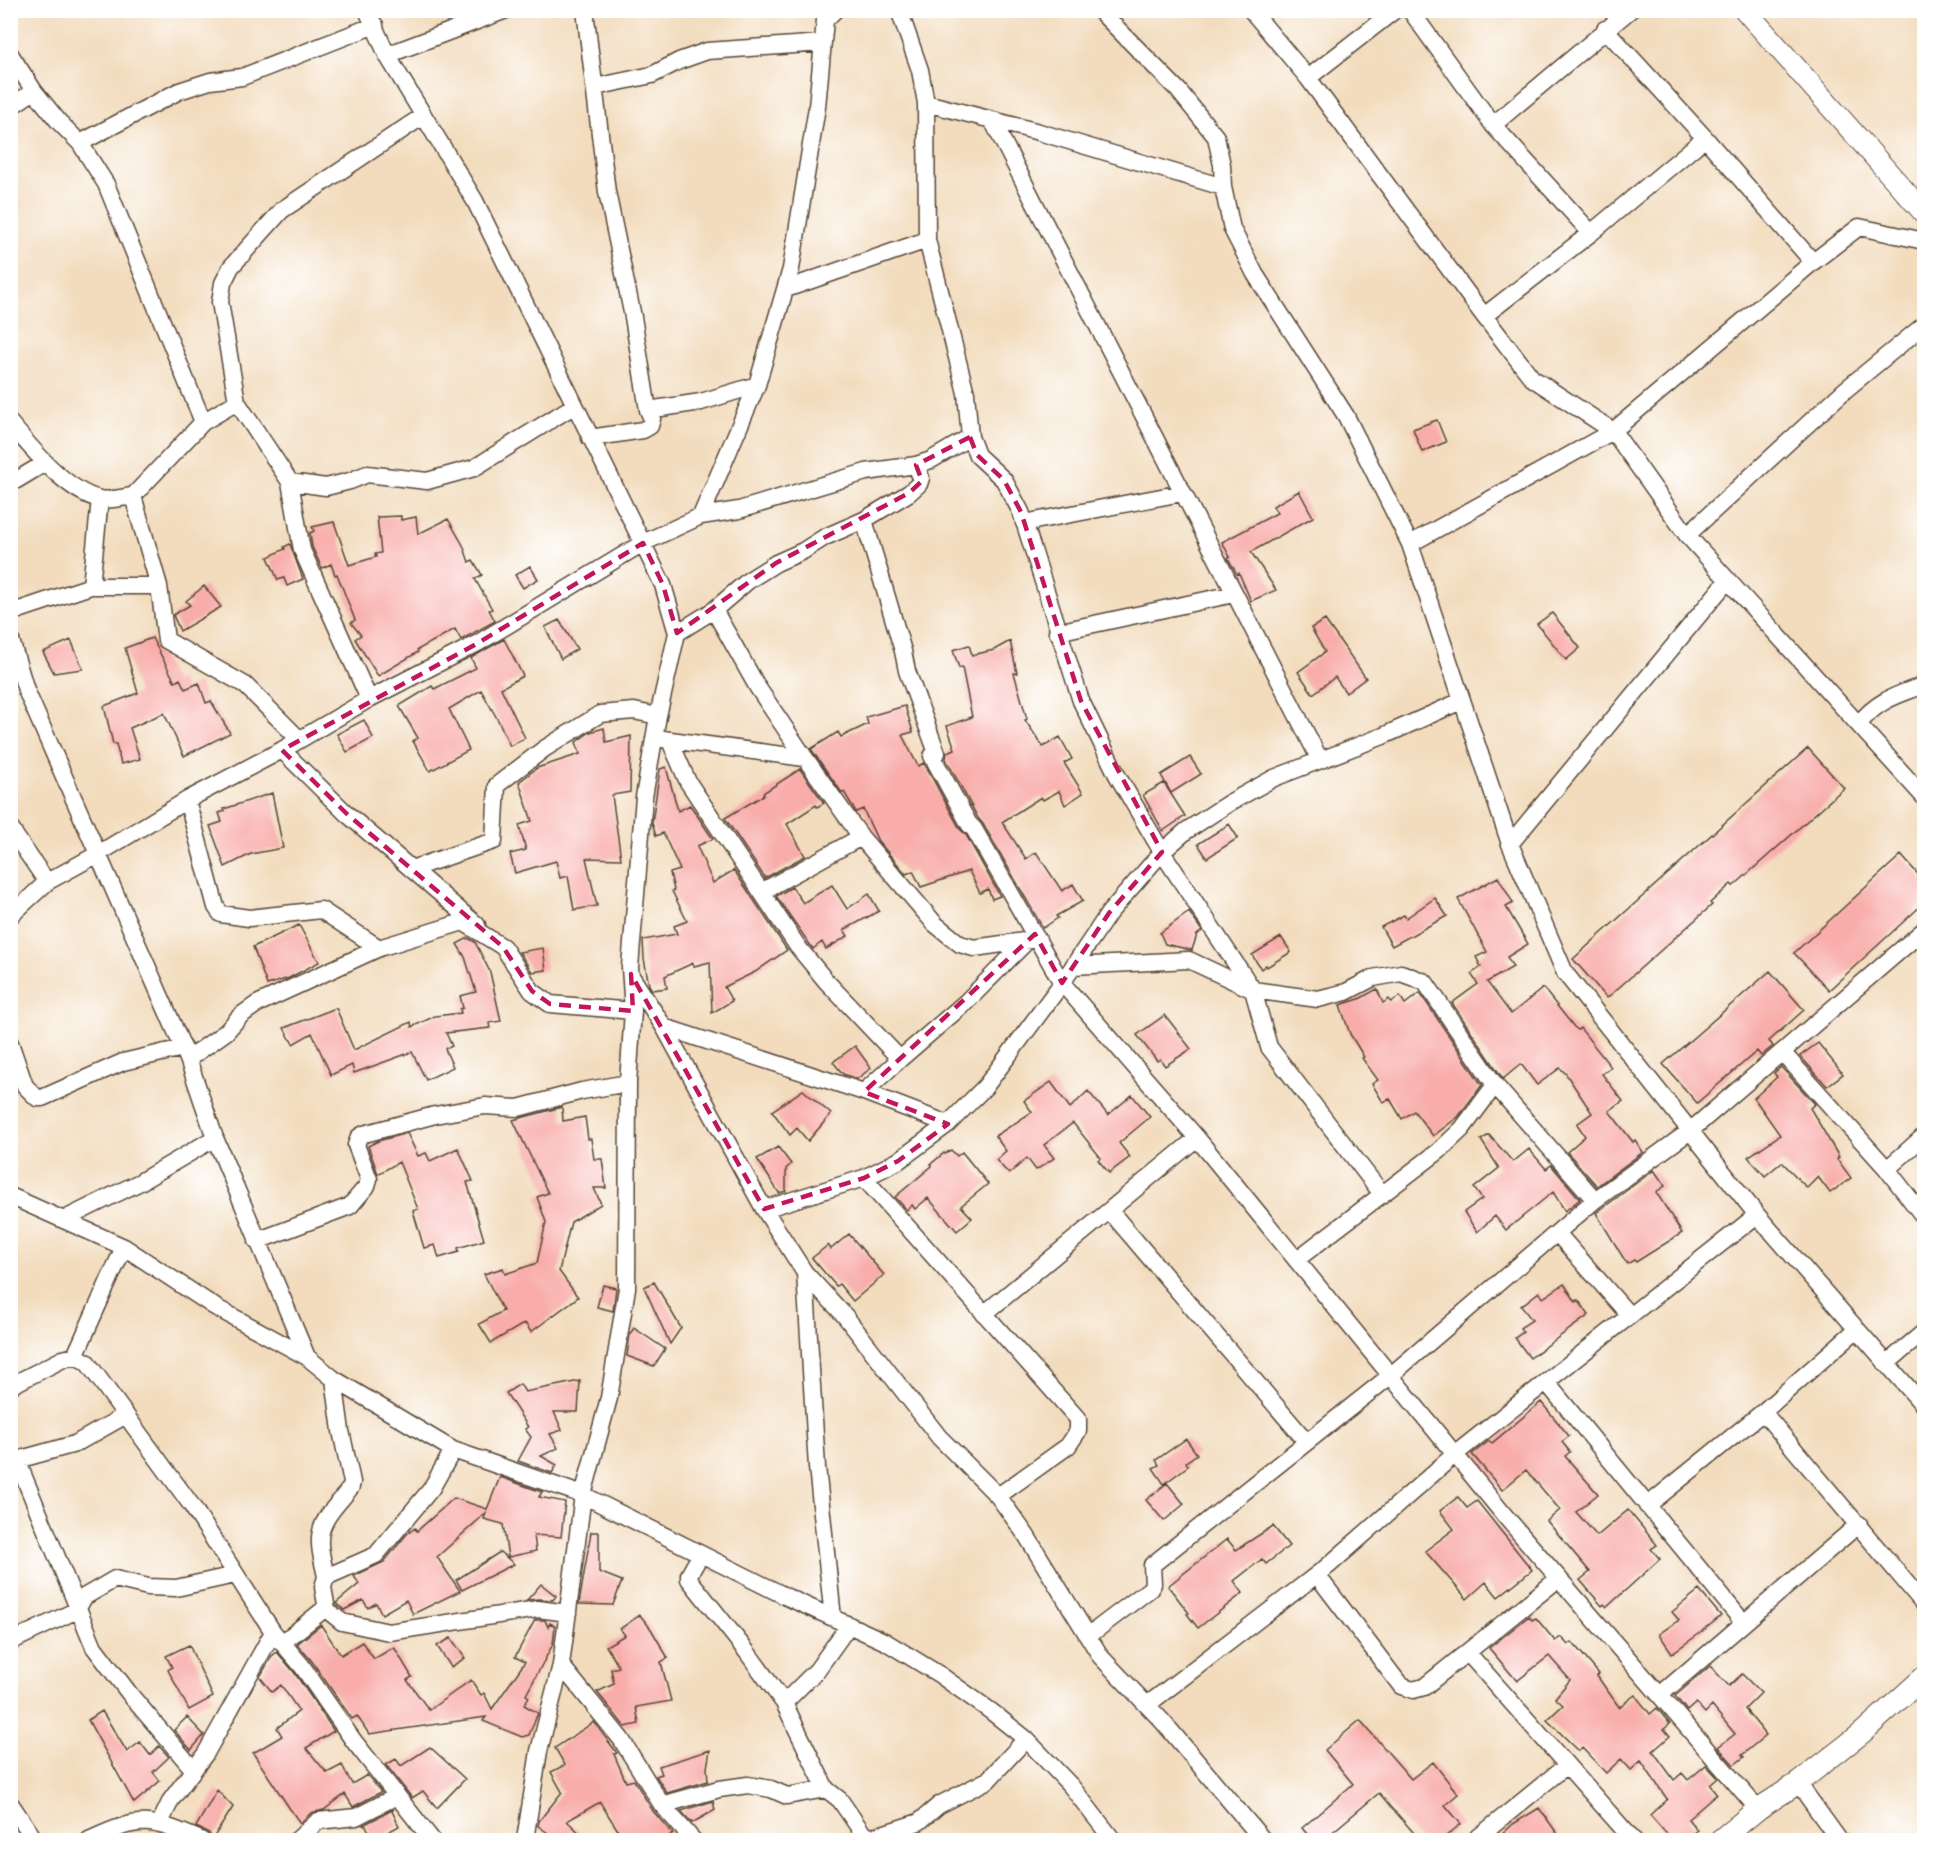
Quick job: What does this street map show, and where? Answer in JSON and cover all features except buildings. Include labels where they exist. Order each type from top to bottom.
[{"type":"street","points":[[387,55],[506,10]]},
{"type":"street","points":[[585,10],[607,192],[633,317],[648,410],[652,419],[650,426],[643,430],[590,438]]},
{"type":"street","points":[[899,10],[920,70],[926,103],[927,240],[966,393],[970,437],[977,455],[1004,480],[1021,512],[1081,701],[1117,775],[1162,852],[1253,990],[1269,1047],[1382,1194]]},
{"type":"street","points":[[1099,10],[1178,90],[1216,137],[1222,165],[1223,188],[1232,229],[1255,274],[1346,416],[1410,544],[1510,844],[1565,973],[1756,1215],[1924,1406]]},
{"type":"street","points":[[1251,10],[1308,78],[1532,378],[1613,431],[1687,535],[1924,797]]},
{"type":"street","points":[[1308,78],[1395,10]]},
{"type":"street","points":[[1410,10],[1493,125],[1591,233]]},
{"type":"street","points":[[1493,125],[1630,10]]},
{"type":"street","points":[[1745,10],[1924,213]]},
{"type":"street","points":[[701,516],[757,385],[786,289],[817,107],[828,14]]},
{"type":"street","points":[[80,143],[179,91],[210,81],[242,77],[371,18],[387,55],[475,201],[663,585],[677,633],[658,716],[662,739],[798,947],[826,981],[900,1059]]},
{"type":"street","points":[[1605,29],[1705,138],[1813,262]]},
{"type":"street","points":[[595,87],[652,75],[679,61],[707,51],[823,43]]},
{"type":"street","points":[[10,54],[34,91],[59,122],[80,143],[106,184],[203,422]]},
{"type":"street","points":[[10,107],[34,91]]},
{"type":"street","points":[[926,103],[992,120],[1223,188]]},
{"type":"street","points":[[369,699],[302,550],[290,482],[237,402],[220,302],[223,282],[231,267],[282,210],[423,116]]},
{"type":"street","points":[[992,120],[1320,760]]},
{"type":"street","points":[[1484,316],[1591,233],[1705,138]]},
{"type":"street","points":[[1410,544],[1613,431],[1813,262],[1859,227],[1924,241]]},
{"type":"street","points":[[786,289],[927,240]]},
{"type":"street","points":[[1687,535],[1845,390],[1924,325]]},
{"type":"street","points":[[648,410],[701,402],[757,385]]},
{"type":"street","points":[[10,423],[45,463],[81,491],[100,499],[133,496],[203,422],[237,402]]},
{"type":"street","points":[[290,482],[326,487],[367,474],[427,481],[474,468],[575,405]]},
{"type":"street","points":[[10,916],[47,882],[186,800],[282,750],[369,699],[478,643],[643,543],[701,516],[739,510],[866,472],[916,465],[931,460],[970,437]]},
{"type":"street","points":[[10,484],[45,463]]},
{"type":"street","points":[[677,633],[714,610],[749,580],[776,563],[825,537],[864,520],[909,493],[919,484],[921,478],[916,465]]},
{"type":"street","points":[[1024,523],[1182,493]]},
{"type":"street","points":[[133,496],[159,586],[166,640],[245,686],[299,739]]},
{"type":"street","points":[[91,586],[100,499]]},
{"type":"street","points":[[864,520],[907,671],[937,753],[932,756],[1033,940],[1062,983],[1197,1138],[1454,1455],[1558,1579],[1758,1809]]},
{"type":"street","points":[[1510,844],[1728,580]]},
{"type":"street","points":[[10,613],[91,586],[159,586]]},
{"type":"street","points":[[1058,632],[1234,594]]},
{"type":"street","points":[[714,610],[758,688],[805,758],[861,837],[936,924],[960,944],[974,948],[1033,940]]},
{"type":"street","points":[[10,637],[27,690],[185,1054],[215,1138],[307,1357]]},
{"type":"street","points":[[1859,724],[1868,711],[1882,701],[1924,685]]},
{"type":"street","points":[[764,1209],[864,1178],[898,1161],[948,1124],[985,1087],[1062,983],[1109,913],[1162,852],[1186,831],[1229,803],[1274,778],[1383,736],[1461,701]]},
{"type":"street","points":[[411,869],[494,841],[497,785],[544,749],[600,714],[634,711],[658,716]]},
{"type":"street","points":[[662,739],[805,758]]},
{"type":"street","points":[[525,1840],[539,1751],[561,1665],[583,1495],[609,1398],[627,1288],[628,1083],[633,1011],[631,974],[644,797],[662,739]]},
{"type":"street","points":[[282,750],[347,814],[503,947],[532,991],[550,1004],[633,1011]]},
{"type":"street","points":[[186,800],[216,908],[221,914],[249,918],[321,910],[379,948]]},
{"type":"street","points":[[10,828],[47,882]]},
{"type":"street","points":[[761,892],[861,837]]},
{"type":"street","points":[[10,1043],[25,1086],[37,1098],[42,1098],[123,1062],[185,1054],[226,1032],[240,1016],[257,1004],[379,948],[463,922],[503,947]]},
{"type":"street","points":[[1088,1636],[1150,1589],[1154,1577],[1152,1565],[1390,1376],[1595,1200],[1690,1131],[1924,930]]},
{"type":"street","points":[[864,1092],[1033,940]]},
{"type":"street","points":[[1073,966],[1189,960],[1253,990],[1318,999],[1346,992],[1373,978],[1401,974],[1425,982],[1495,1085],[1595,1200]]},
{"type":"street","points":[[631,974],[664,1027],[764,1209],[805,1273],[845,1316],[939,1437],[998,1496],[1026,1535],[1101,1657],[1147,1706],[1263,1840]]},
{"type":"street","points":[[664,1027],[864,1092],[948,1124]]},
{"type":"street","points":[[1782,1052],[1887,1169],[1924,1217]]},
{"type":"street","points":[[257,1241],[350,1206],[367,1186],[369,1179],[356,1145],[359,1137],[364,1134],[435,1115],[485,1106],[518,1108],[582,1091],[628,1083]]},
{"type":"street","points":[[1296,1260],[1439,1151],[1462,1129],[1495,1085]]},
{"type":"street","points":[[1887,1169],[1924,1136]]},
{"type":"street","points":[[63,1220],[140,1182],[215,1138]]},
{"type":"street","points":[[984,1314],[1197,1138]]},
{"type":"street","points":[[864,1178],[1078,1419],[1077,1431],[1068,1446],[998,1496]]},
{"type":"street","points":[[10,1196],[124,1246],[215,1307],[307,1357],[334,1379],[453,1450],[583,1495],[886,1642],[940,1675],[1026,1739],[1071,1786],[1113,1840]]},
{"type":"street","points":[[1110,1211],[1306,1441]]},
{"type":"street","points":[[1147,1706],[1317,1575],[1454,1455],[1756,1215]]},
{"type":"street","points":[[1557,1233],[1630,1316]]},
{"type":"street","points":[[75,1356],[124,1246]]},
{"type":"street","points":[[805,1273],[817,1467],[833,1618]]},
{"type":"street","points":[[1647,1506],[1763,1412],[1856,1330]]},
{"type":"street","points":[[1886,1364],[1924,1332]]},
{"type":"street","points":[[10,1386],[63,1359],[75,1356],[87,1362],[192,1506],[277,1638],[302,1666],[353,1740],[432,1840]]},
{"type":"street","points":[[334,1379],[341,1431],[352,1482],[351,1487],[323,1526],[320,1538],[326,1577],[323,1587],[327,1610],[342,1622],[389,1632],[538,1609],[568,1613]]},
{"type":"street","points":[[1547,1383],[1743,1622]]},
{"type":"street","points":[[1763,1412],[1924,1604]]},
{"type":"street","points":[[126,1415],[75,1444],[14,1461],[94,1647],[132,1697],[193,1769]]},
{"type":"street","points":[[326,1577],[376,1555],[431,1489],[453,1450]]},
{"type":"street","points":[[1660,1695],[1859,1524]]},
{"type":"street","points":[[701,1554],[689,1575],[689,1580],[747,1652],[784,1703],[826,1789],[840,1800],[864,1834],[880,1838],[919,1822],[939,1804],[988,1780],[1026,1739]]},
{"type":"street","points":[[10,1642],[77,1610],[84,1597],[115,1579],[148,1587],[176,1588],[235,1575]]},
{"type":"street","points":[[1317,1575],[1401,1686],[1413,1690],[1424,1687],[1558,1579]]},
{"type":"street","points":[[160,1823],[171,1800],[206,1753],[277,1638],[319,1612],[327,1610]]},
{"type":"street","points":[[784,1703],[817,1670],[849,1625]]},
{"type":"street","points":[[1467,1652],[1633,1840]]},
{"type":"street","points":[[561,1665],[621,1739],[662,1805],[693,1840]]},
{"type":"street","points":[[1720,1840],[1758,1809],[1798,1783],[1862,1733],[1924,1677]]},
{"type":"street","points":[[1475,1840],[1567,1765]]},
{"type":"street","points":[[1798,1783],[1839,1840]]},
{"type":"street","points":[[662,1805],[719,1789],[748,1785],[771,1789],[787,1796],[826,1789]]},
{"type":"street","points":[[297,1840],[318,1821],[356,1817],[397,1796]]},
{"type":"street","points":[[10,1803],[34,1840]]},
{"type":"street","points":[[89,1840],[116,1828],[138,1822],[160,1823],[201,1840]]},
{"type":"highlighted area","points":[[970,437],[977,455],[1004,480],[1021,512],[1081,701],[1162,852],[1109,913],[1062,983],[1035,934],[864,1092],[948,1124],[898,1161],[864,1178],[764,1209],[631,974],[633,1011],[550,1004],[532,991],[503,947],[347,814],[282,750],[478,643],[643,543],[663,585],[677,633],[776,563],[909,493],[922,481],[916,465]]}]
